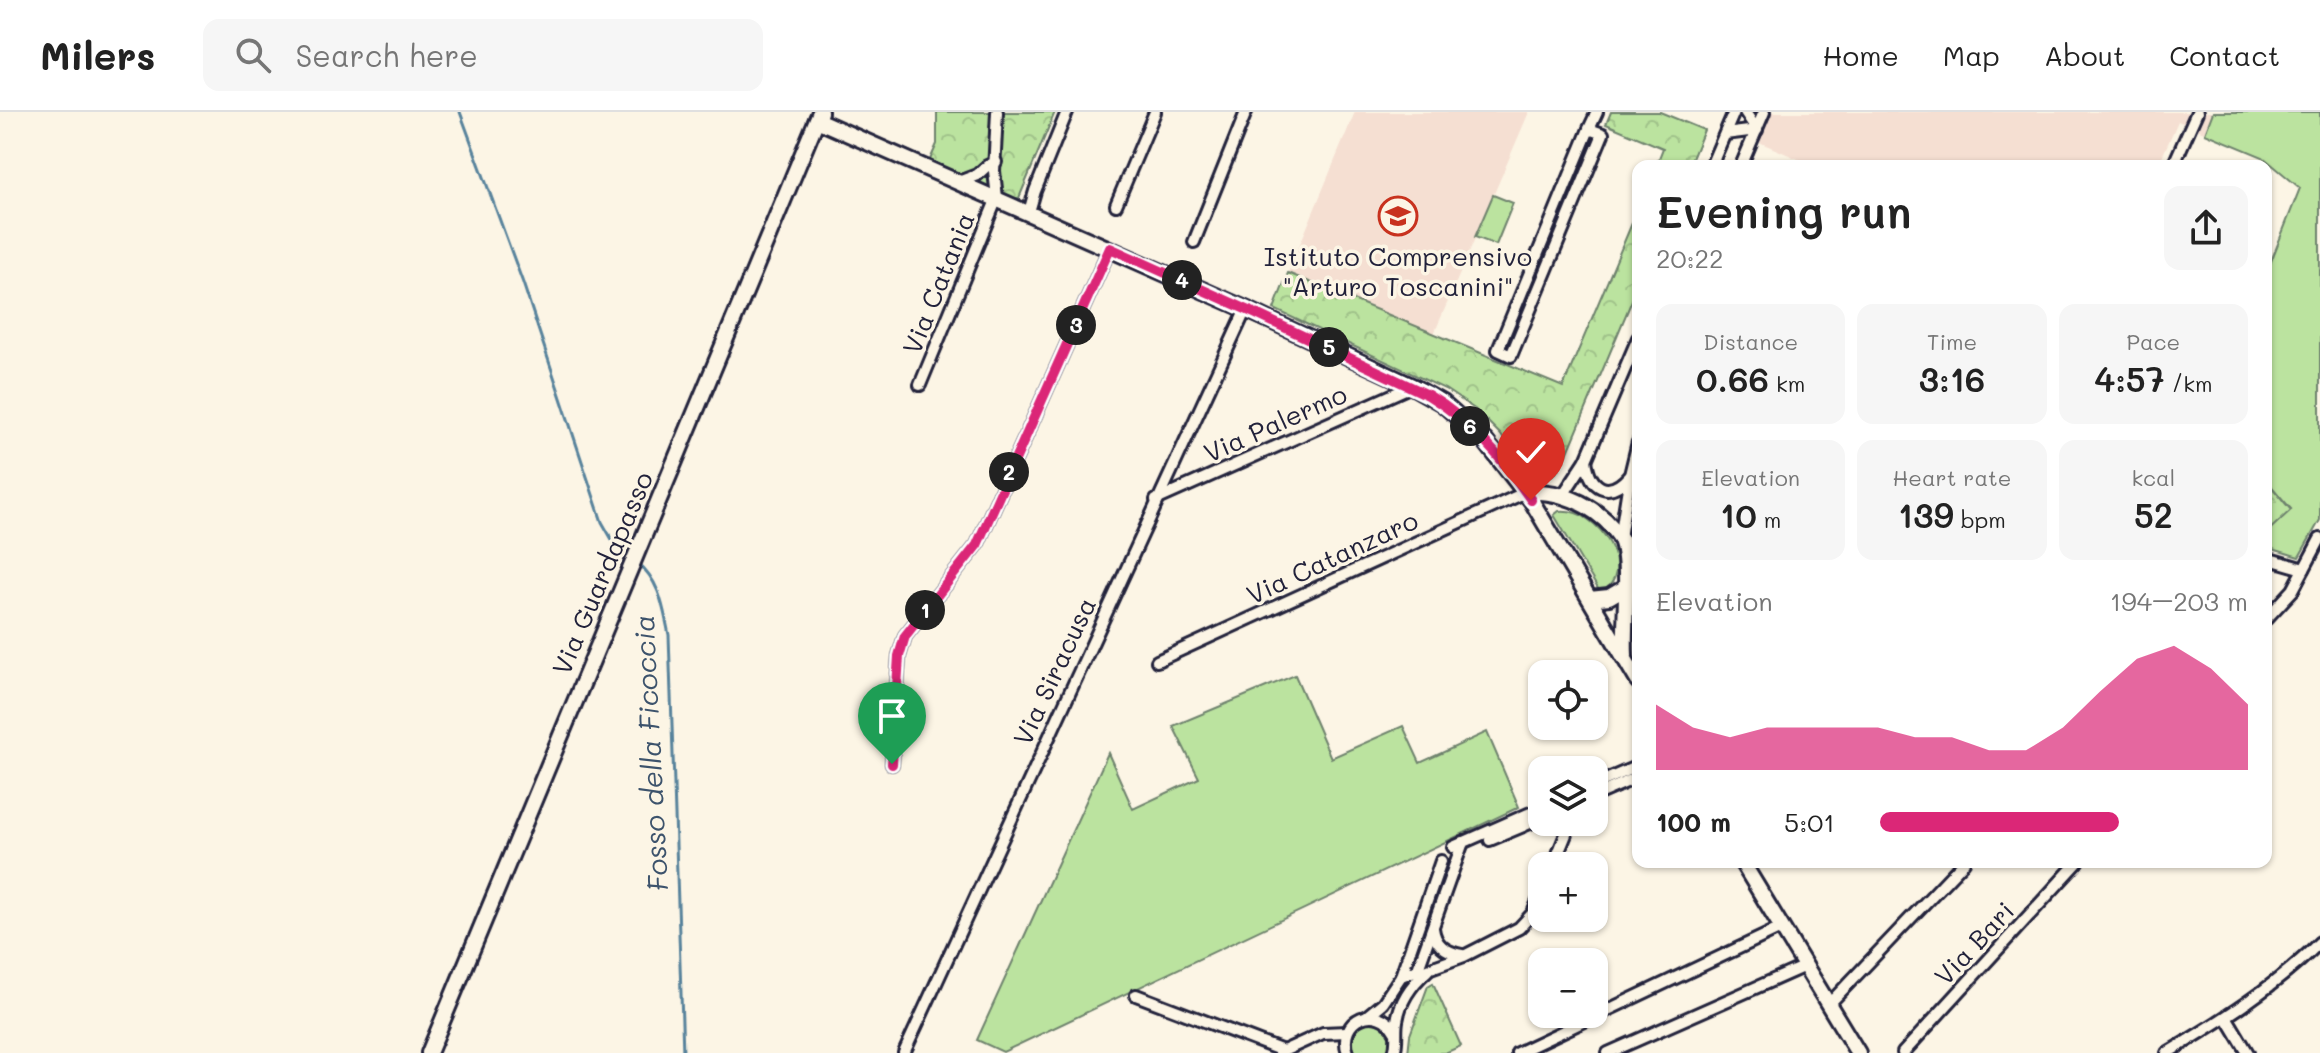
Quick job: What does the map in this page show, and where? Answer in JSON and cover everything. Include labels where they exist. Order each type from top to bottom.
[{"type":"street","points":[[997,112],[994,171],[997,198]]},
{"type":"street","points":[[1029,212],[1067,112]]},
{"type":"street","points":[[1116,205],[1155,112]]},
{"type":"street","points":[[1194,242],[1246,112]]},
{"type":"street","points":[[1589,129],[1603,134],[1511,356],[1498,350],[1589,129],[1597,112]]},
{"type":"street","points":[[1714,160],[1734,112]]},
{"type":"street","points":[[1745,112],[1757,130]]},
{"type":"street","points":[[1744,160],[1764,112]]},
{"type":"street","points":[[2176,160],[2197,112]]},
{"type":"street","points":[[819,116],[1246,309],[1442,403],[1496,454],[1526,492],[1632,670]]},
{"type":"street","name":"Via Guardapasso","points":[[429,1053],[819,116]]},
{"type":"street","points":[[1725,134],[1757,130]]},
{"type":"street","points":[[961,181],[996,162]]},
{"type":"street","name":"Via Catania","points":[[920,385],[997,198]]},
{"type":"street","points":[[892,764],[899,656],[905,636],[977,545],[1110,248]]},
{"type":"street","name":"Via Siracusa","points":[[904,1053],[1246,309]]},
{"type":"street","points":[[1541,516],[1563,495],[1586,460],[1632,352]]},
{"type":"street","name":"Via Palermo","points":[[1156,500],[1412,386]]},
{"type":"street","points":[[1586,460],[1590,479],[1603,488],[1618,487],[1630,475]]},
{"type":"street","points":[[1626,660],[1624,622],[1632,584],[1620,538],[1632,467]]},
{"type":"street","points":[[1526,492],[1563,495],[1598,514],[1632,546]]},
{"type":"street","name":"Via Catanzaro","points":[[1157,661],[1526,492]]},
{"type":"street","points":[[2272,613],[2293,590],[2320,539]]},
{"type":"street","points":[[2272,560],[2304,569]]},
{"type":"street","points":[[1590,599],[1612,596],[1632,584]]},
{"type":"street","points":[[1608,779],[1632,769]]},
{"type":"street","points":[[1608,790],[1632,780]]},
{"type":"street","points":[[1394,1053],[1399,1010],[1422,970],[1458,844],[1528,814]]},
{"type":"street","points":[[1490,840],[1528,824]]},
{"type":"street","points":[[1348,1053],[1347,1032],[1351,1024],[1383,1003],[1401,976],[1441,861]]},
{"type":"street","points":[[1746,868],[1858,1053]]},
{"type":"street","points":[[1829,1004],[1958,868]]},
{"type":"street","name":"Via Bari","points":[[1903,1053],[2073,868]]},
{"type":"street","points":[[1434,882],[1447,887]]},
{"type":"street","points":[[1401,976],[1464,956],[1519,928],[1528,918]]},
{"type":"street","points":[[1433,926],[1438,944],[1464,956]]},
{"type":"street","points":[[1517,1053],[1781,928]]},
{"type":"street","points":[[2167,1053],[2227,1018],[2298,965],[2320,942]]},
{"type":"street","points":[[1608,1053],[1805,966]]},
{"type":"street","points":[[1136,995],[1281,1052],[1323,1033],[1347,1032]]},
{"type":"street","points":[[1367,1016],[1385,1019],[1396,1034]]},
{"type":"street","points":[[2227,1018],[2248,1053]]},
{"type":"shaded area","name":"Istituto Comprensivo \"Arturo Toscanini\"","points":[[1355,112],[1529,112],[1434,334],[1288,273]]},
{"type":"shaded area","points":[[1772,112],[2320,112],[2320,346],[2272,282],[2272,259],[2300,188],[2272,165],[2272,160],[2178,121],[2161,160],[1800,160],[1759,142]]},
{"type":"green space","points":[[937,112],[1055,112],[1019,198],[1013,199],[929,162],[937,144]]},
{"type":"green space","points":[[1611,112],[1660,112],[1704,130],[1692,160],[1658,160],[1663,148],[1606,124]]},
{"type":"green space","points":[[2213,112],[2320,112],[2320,520],[2299,557],[2272,549],[2272,527],[2291,509],[2272,487],[2272,259],[2300,188],[2272,165],[2272,160],[2205,133]]},
{"type":"green space","points":[[1493,195],[1513,203],[1496,245],[1475,237]]},
{"type":"green space","points":[[1632,223],[1632,300],[1566,457],[1551,476],[1539,476],[1522,464],[1500,434],[1476,410],[1445,389],[1274,309],[1288,273],[1563,387]]},
{"type":"green space","points":[[2272,487],[2291,510],[2272,527]]},
{"type":"green space","points":[[1559,511],[1589,520],[1601,530],[1610,544],[1616,572],[1611,583],[1600,592],[1554,515]]},
{"type":"green space","points":[[1295,675],[1331,758],[1403,726],[1420,763],[1487,732],[1519,807],[1003,1052],[977,1040],[1108,753],[1133,809],[1199,778],[1173,726]]},
{"type":"green space","points":[[1433,983],[1461,1046],[1445,1053],[1408,1053],[1410,1035],[1428,986]]},
{"type":"green space","points":[[1368,1020],[1383,1023],[1392,1035],[1389,1053],[1354,1053],[1351,1042],[1353,1033]]},
{"type":"waterway","name":"Fosso della Ficoccia","points":[[460,112],[523,283],[602,522],[614,543],[631,557]]},
{"type":"waterway","name":"Fosso della Ficoccia","points":[[637,562],[656,586],[669,635],[683,1053]]},
{"type":"place","name":"Istituto Comprensivo \"Arturo Toscanini\"","points":[[1398,216]]},
{"type":"route","points":[[892,764],[899,656],[905,636],[977,545],[1110,248],[1387,374],[1442,403],[1485,441],[1531,500]]}]
